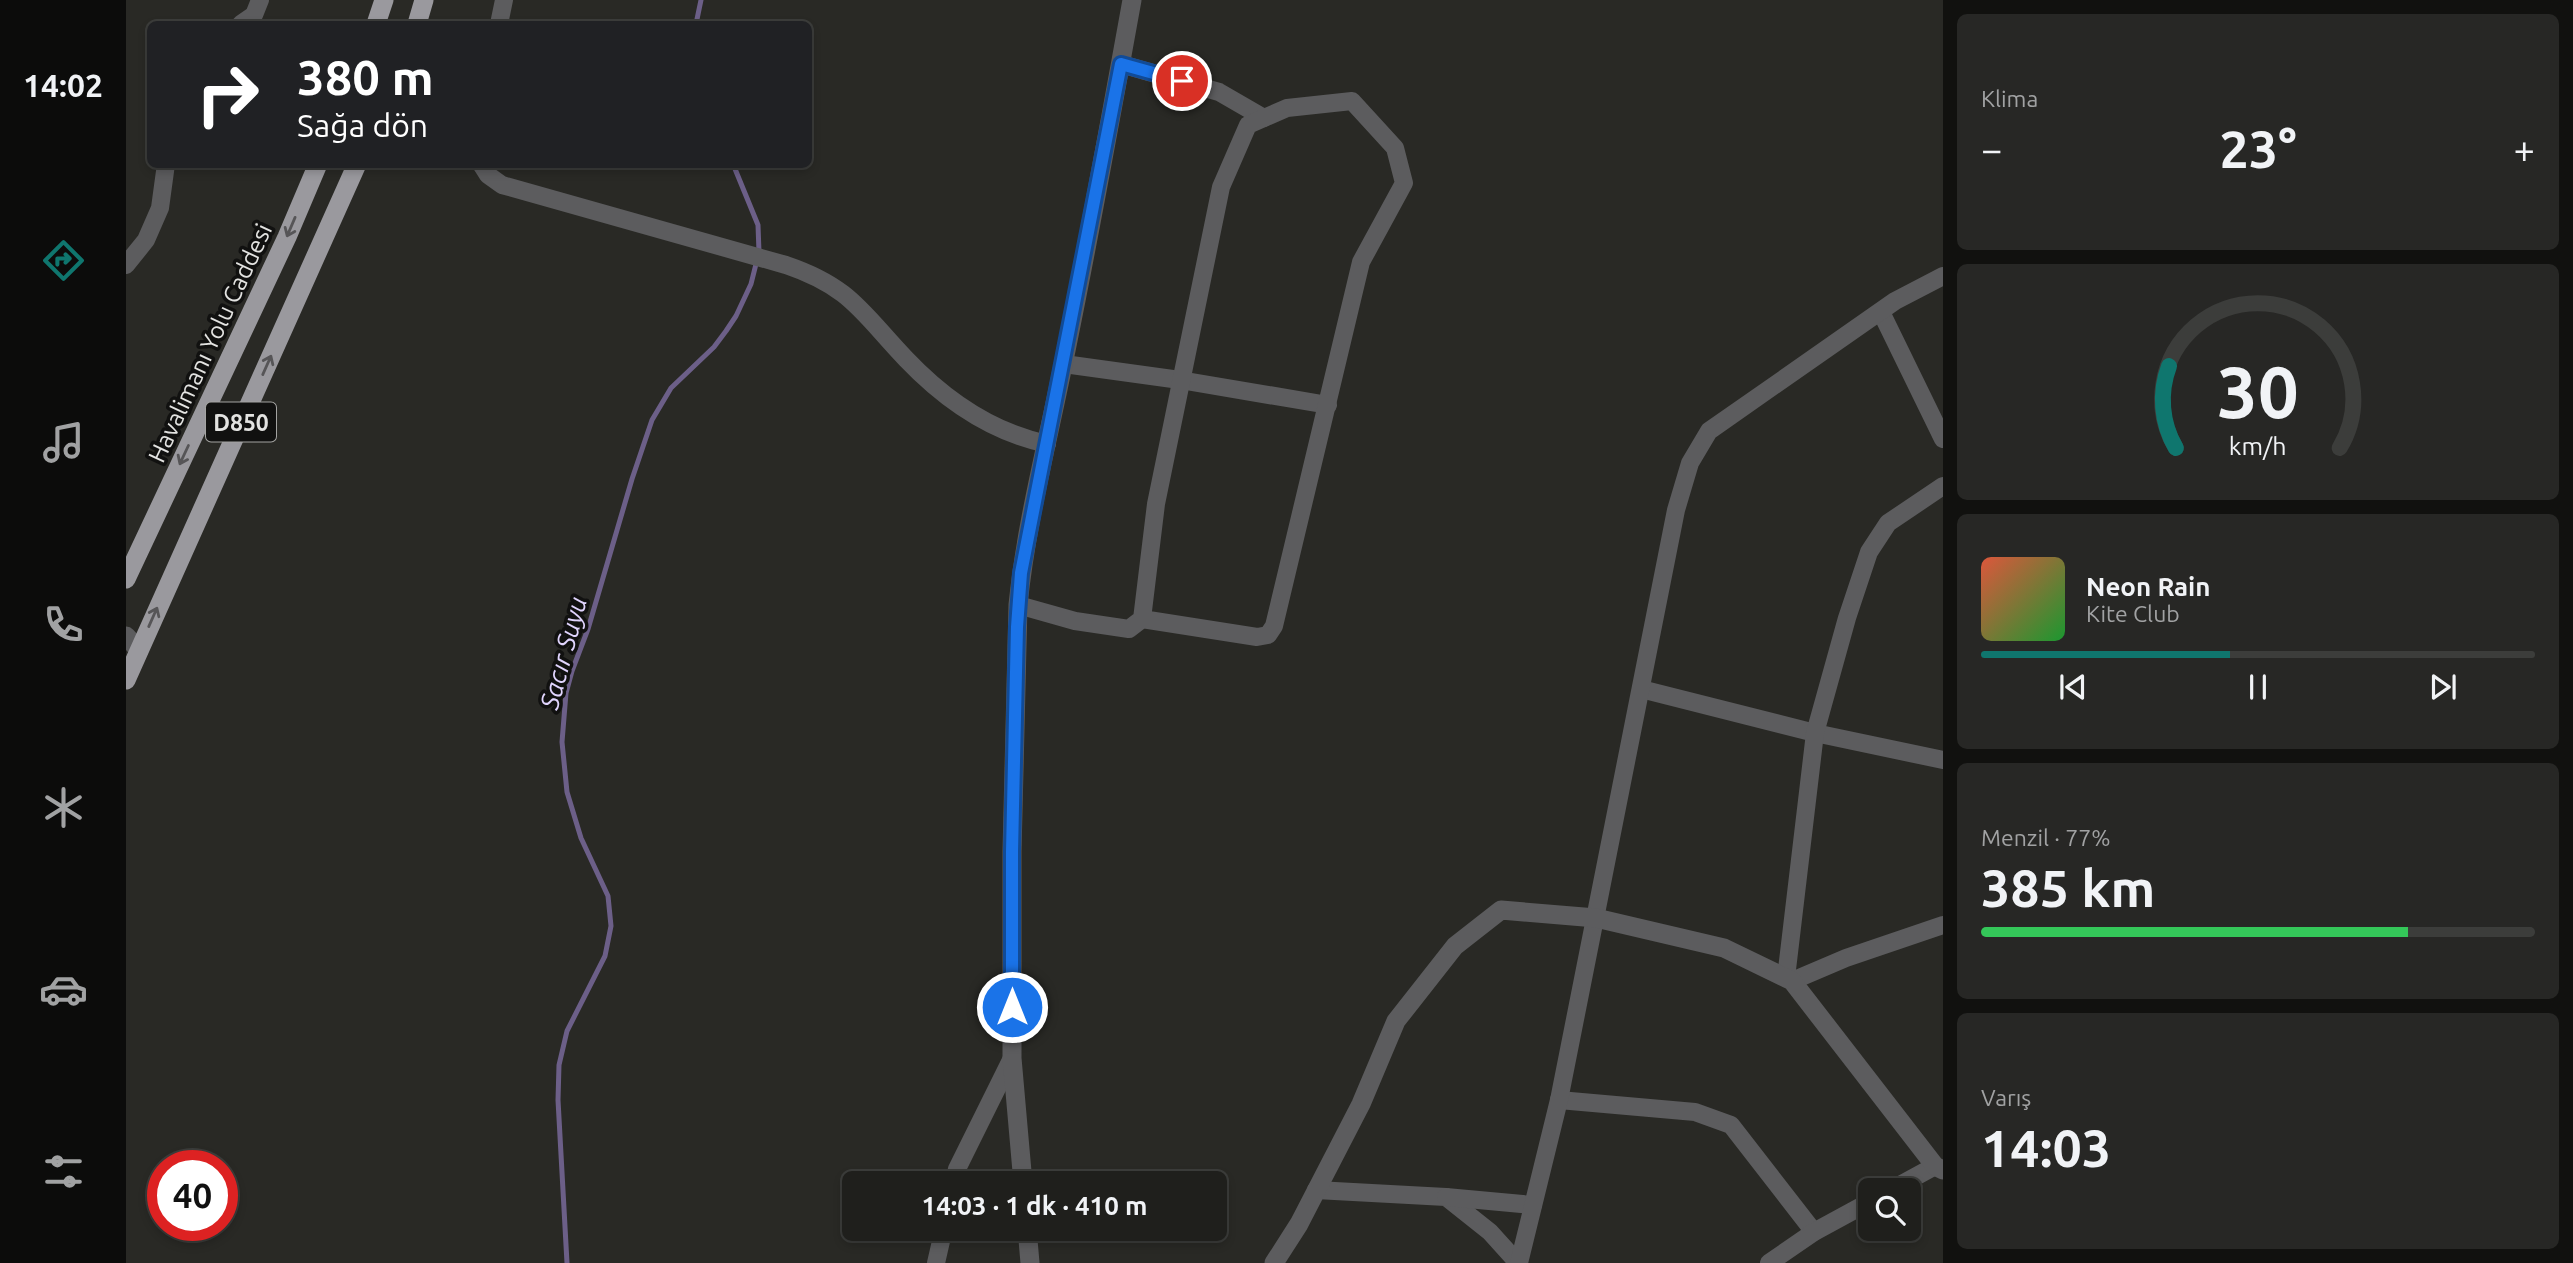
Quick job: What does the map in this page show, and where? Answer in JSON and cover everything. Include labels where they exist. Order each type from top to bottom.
[{"type":"highway","points":[[377,21],[384,0]]},
{"type":"highway","points":[[418,21],[424,0]]},
{"type":"highway","name":"Havalimanı Yolu Caddesi","points":[[126,579],[287,237],[316,168]]},
{"type":"highway","name":"D850","points":[[126,680],[132,649],[355,168]]},
{"type":"highway","points":[[126,554],[147,534]]},
{"type":"street","points":[[246,21],[254,15],[260,0]]},
{"type":"street","points":[[500,21],[504,0]]},
{"type":"street","points":[[1022,1171],[1012,1058],[1012,852],[1021,573],[1064,364],[1132,0]]},
{"type":"street","points":[[1121,64],[1219,92],[1264,118]]},
{"type":"street","points":[[1018,606],[1075,621],[1129,629],[1142,619],[1156,504],[1221,187],[1248,125],[1287,108],[1352,101],[1395,148],[1404,183],[1361,262],[1274,625],[1268,635],[1257,637],[1142,619]]},
{"type":"street","points":[[126,265],[146,240],[160,208],[165,168]]},
{"type":"street","points":[[484,168],[488,175],[502,185],[786,265],[821,279],[851,299],[923,375],[976,417],[1007,433],[1046,444]]},
{"type":"street","points":[[1518,1263],[1559,1100],[1676,510],[1690,463],[1709,432],[1895,301],[1943,276]]},
{"type":"street","points":[[1881,312],[1943,439]]},
{"type":"street","points":[[1064,364],[1328,405]]},
{"type":"street","points":[[1789,979],[1815,733],[1869,552],[1888,523],[1943,486]]},
{"type":"street","points":[[1641,690],[1815,733],[1943,760]]},
{"type":"street","points":[[1275,1263],[1361,1104],[1396,1021],[1455,946],[1501,910],[1596,918],[1724,948],[1789,979],[1939,1168],[1917,1178]]},
{"type":"street","points":[[1789,979],[1943,925]]},
{"type":"street","points":[[957,1171],[1012,1058]]},
{"type":"street","points":[[1559,1100],[1695,1112],[1731,1125],[1814,1232]]},
{"type":"street","points":[[1316,1191],[1446,1197],[1533,1205]]},
{"type":"street","points":[[1446,1197],[1490,1232],[1518,1263]]},
{"type":"street","points":[[1769,1263],[1814,1232],[1858,1208]]},
{"type":"street","points":[[936,1263],[941,1241]]},
{"type":"street","points":[[1028,1241],[1030,1263]]},
{"type":"waterway","name":"Sacır Suyu","points":[[697,21],[701,0]]},
{"type":"waterway","name":"Sacır Suyu","points":[[567,1263],[558,1100],[559,1065],[567,1031],[605,956],[611,926],[608,896],[581,838],[567,792],[562,742],[566,693],[652,420],[671,388],[714,347],[726,331],[751,284],[759,252],[758,225],[735,168]]},
{"type":"route","points":[[1012,1007],[1012,852],[1017,627],[1021,573],[1121,64],[1182,81]]}]
